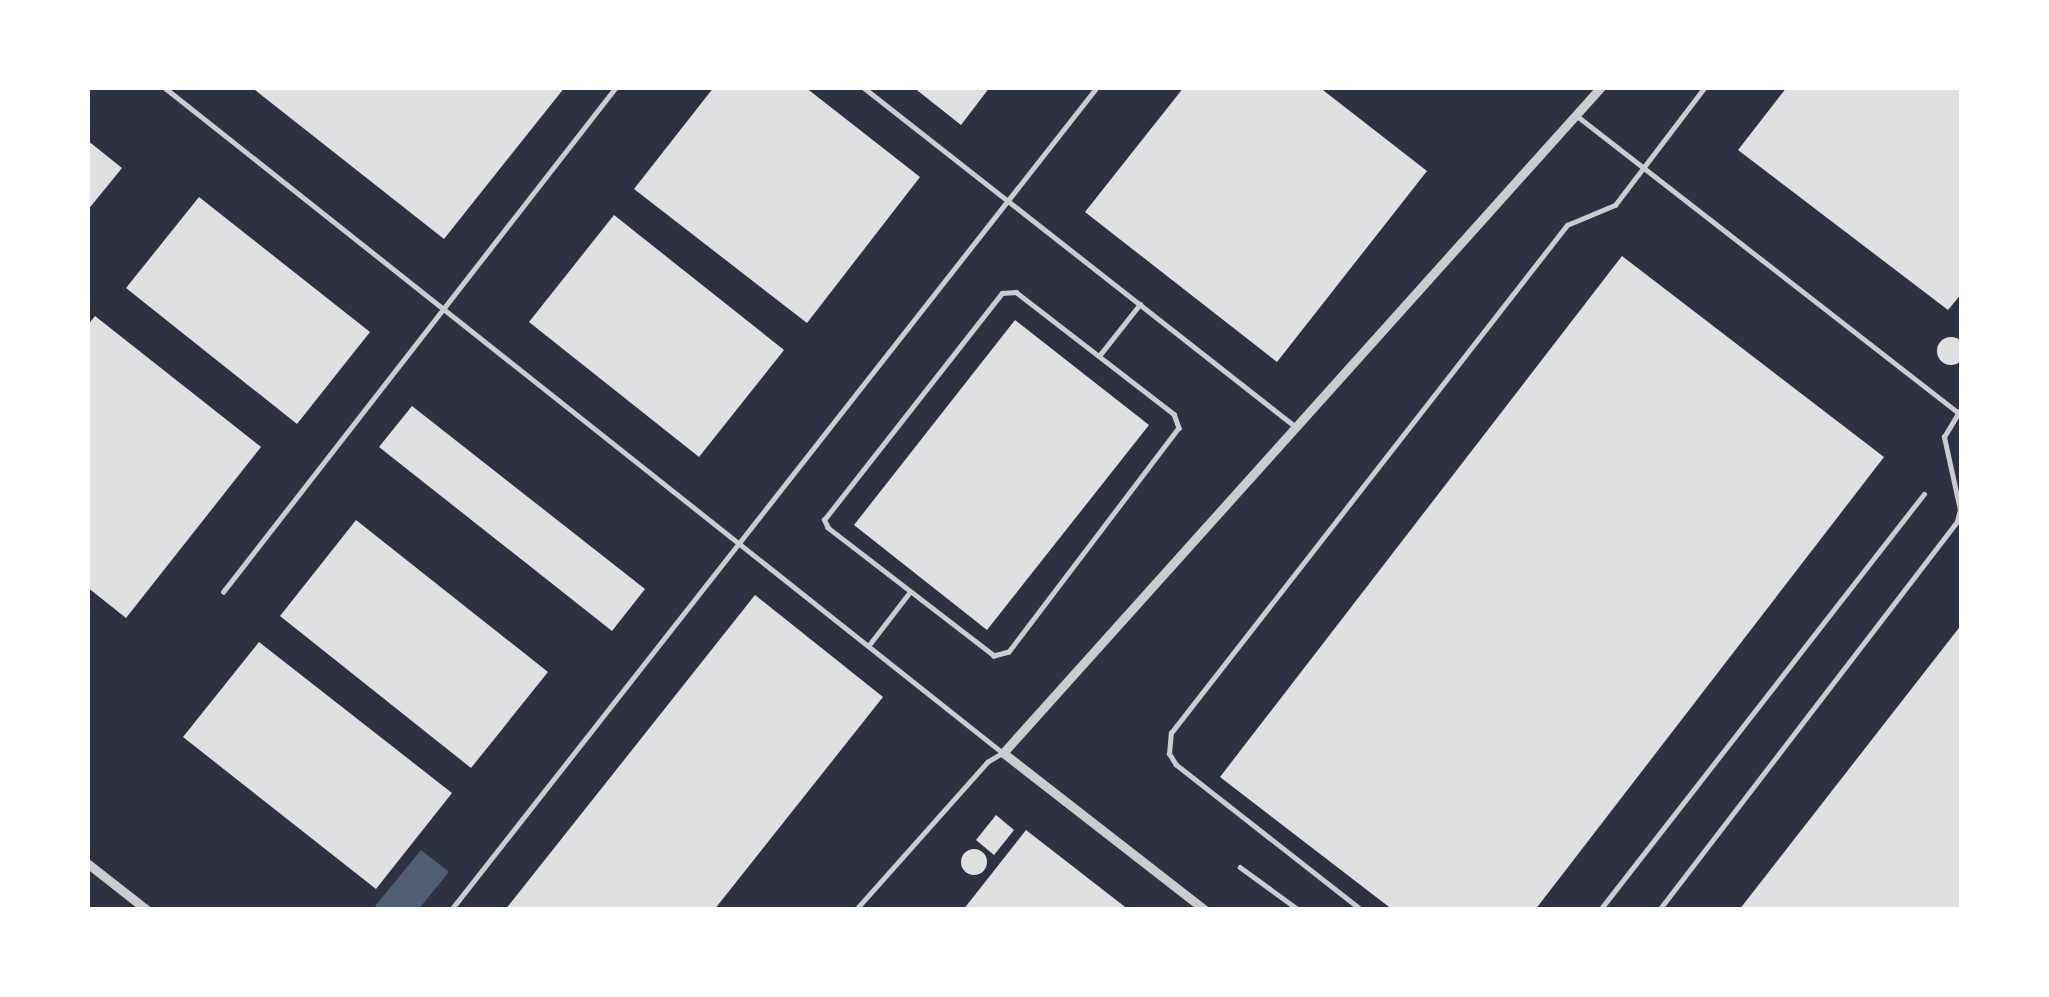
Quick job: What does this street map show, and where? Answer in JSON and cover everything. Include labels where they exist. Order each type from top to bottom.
[{"type":"street","points":[[1205,910],[1004,753],[1601,87]]},
{"type":"street","points":[[87,862],[147,910]]},
{"type":"lane","points":[[164,87],[1004,753],[988,762],[856,910]]},
{"type":"lane","points":[[223,592],[616,87]]},
{"type":"lane","points":[[863,87],[1296,427]]},
{"type":"lane","points":[[452,910],[1096,87]]},
{"type":"lane","points":[[1360,910],[1176,765],[1169,754],[1171,733],[1567,225],[1615,205],[1705,87]]},
{"type":"lane","points":[[1576,115],[1961,411],[1944,437],[1960,510],[1957,521],[1658,910]]},
{"type":"lane","points":[[1016,292],[1099,356],[1174,414],[1179,434],[1009,652],[988,655],[824,520],[1002,293],[1016,292]]},
{"type":"lane","points":[[1099,356],[1140,304]]},
{"type":"lane","points":[[1600,910],[1924,494]]},
{"type":"lane","points":[[869,645],[909,593]]},
{"type":"lane","points":[[1240,866],[1299,910]]},
{"type":"water","points":[[421,850],[449,872],[418,910],[380,910],[375,906]]},
{"type":"building","points":[[251,87],[565,87],[444,239]]},
{"type":"building","points":[[714,87],[805,87],[920,177],[807,323],[634,189]]},
{"type":"building","points":[[913,87],[990,87],[961,125]]},
{"type":"building","points":[[1184,87],[1319,87],[1427,171],[1277,362],[1085,212]]},
{"type":"building","points":[[1787,87],[1962,87],[1962,293],[1948,310],[1738,150]]},
{"type":"building","points":[[87,140],[122,168],[87,211]]},
{"type":"building","points":[[199,197],[370,332],[297,424],[126,288]]},
{"type":"building","points":[[614,215],[784,350],[699,457],[529,322]]},
{"type":"building","points":[[1622,256],[1884,457],[1535,910],[1393,910],[1220,777]]},
{"type":"building","points":[[95,316],[261,447],[126,618],[87,587],[87,326]]},
{"type":"building","points":[[1015,320],[1149,425],[987,630],[854,525]]},
{"type":"building","points":[[1951,337],[1961,341],[1965,351],[1961,361],[1951,365],[1941,361],[1937,351],[1941,341]]},
{"type":"building","points":[[412,406],[645,589],[612,631],[379,447]]},
{"type":"building","points":[[356,520],[548,672],[471,768],[280,616]]},
{"type":"building","points":[[755,595],[883,697],[714,910],[505,910]]},
{"type":"building","points":[[1962,624],[1962,910],[1739,910]]},
{"type":"building","points":[[259,642],[452,793],[376,889],[183,737]]},
{"type":"building","points":[[996,815],[1014,830],[994,855],[976,840]]},
{"type":"building","points":[[1026,830],[1129,910],[963,910]]},
{"type":"building","points":[[974,849],[987,862],[974,875],[961,862]]}]
